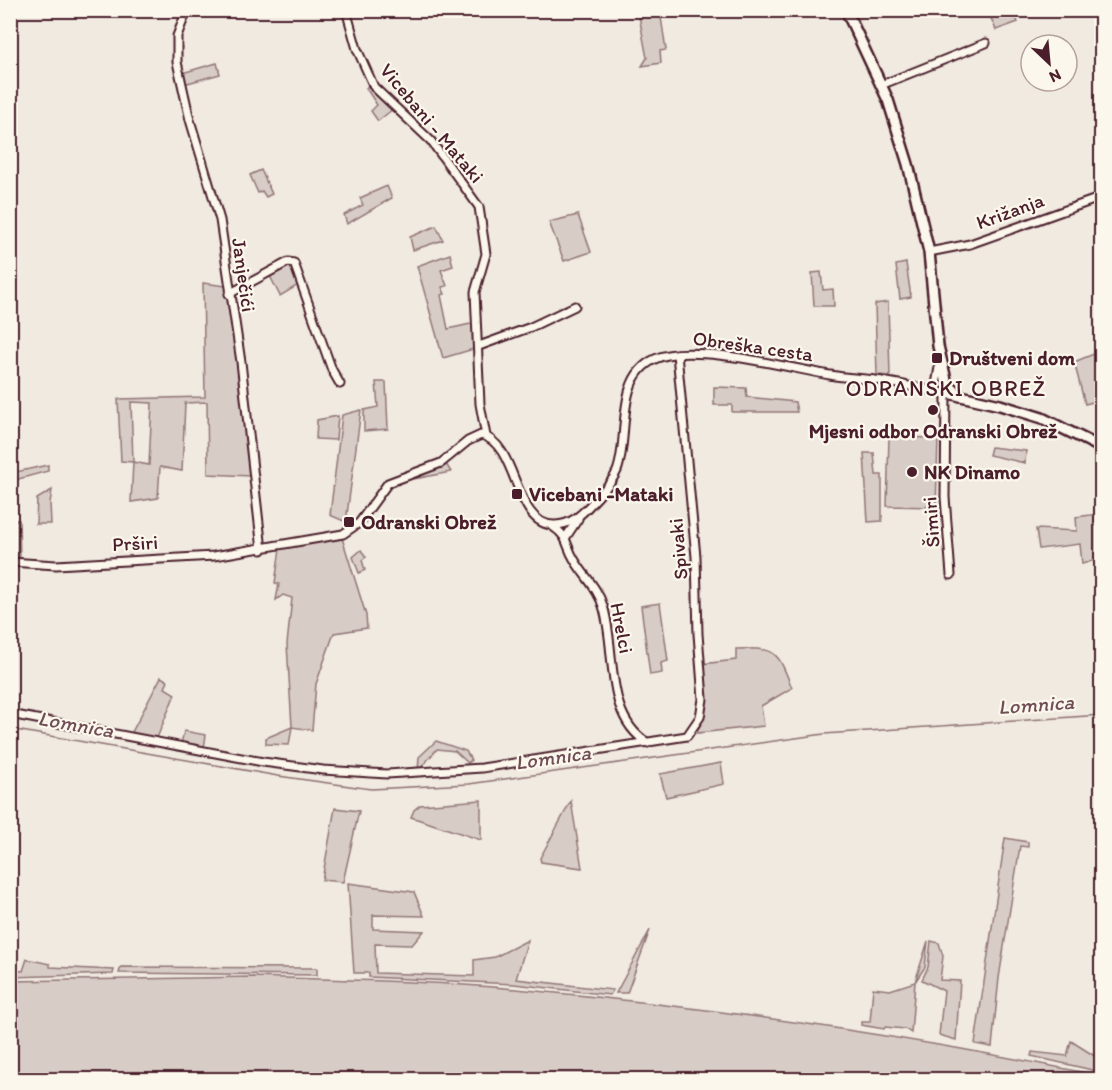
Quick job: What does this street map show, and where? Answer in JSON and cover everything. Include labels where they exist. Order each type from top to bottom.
[{"type":"main road","points":[[846,10],[881,85],[899,132],[929,252],[940,361],[947,384],[965,398]]},
{"type":"main road","name":"Obreška cesta","points":[[965,398],[1000,405],[1042,418],[1101,448]]},
{"type":"street","name":"Janječići","points":[[187,10],[177,36],[177,62],[190,120],[216,203],[241,362],[262,550]]},
{"type":"street","name":"Vicebani - Mataki","points":[[346,10],[357,49],[375,87],[430,141],[479,207],[486,248],[475,288],[480,404],[486,436]]},
{"type":"street","points":[[881,85],[986,43]]},
{"type":"street","name":"Križanja","points":[[929,252],[970,244],[1101,197]]},
{"type":"street","points":[[229,294],[288,262],[294,262],[332,370],[340,384]]},
{"type":"street","points":[[479,346],[531,327],[575,306]]},
{"type":"street","name":"Obreška cesta","points":[[552,526],[580,517],[610,484],[617,470],[624,413],[639,372],[657,358],[678,354],[705,354],[935,391],[965,398]]},
{"type":"street","name":"Spivaki","points":[[648,743],[687,736],[700,717],[703,699],[698,634],[698,577],[678,354]]},
{"type":"street","points":[[935,391],[940,361]]},
{"type":"street","name":"Šimiri","points":[[946,394],[945,496],[951,575]]},
{"type":"street","points":[[262,550],[349,532],[388,483],[441,463],[468,441],[478,436],[486,436],[505,459],[528,509],[541,521],[566,537],[580,517]]},
{"type":"street","name":"Hrelci","points":[[566,537],[572,557],[604,607],[623,715],[648,743]]},
{"type":"street","name":"Prširi","points":[[10,562],[56,565],[214,556],[262,550]]},
{"type":"street","points":[[10,714],[263,762],[378,774],[464,770],[648,743]]},
{"type":"shaded area","points":[[638,11],[660,11],[666,50],[660,51],[661,63],[642,66],[647,58]]},
{"type":"shaded area","points":[[988,11],[1012,11],[1018,22],[996,30]]},
{"type":"shaded area","points":[[217,63],[220,74],[184,84],[182,73]]},
{"type":"shaded area","points":[[370,83],[393,109],[378,121],[371,111],[377,105],[366,88]]},
{"type":"shaded area","points":[[261,170],[272,194],[266,197],[262,191],[258,193],[250,175]]},
{"type":"shaded area","points":[[387,186],[392,198],[347,224],[344,215],[363,205],[360,198]]},
{"type":"shaded area","points":[[578,215],[591,252],[564,261],[549,222]]},
{"type":"shaded area","points":[[436,226],[443,240],[413,250],[410,237]]},
{"type":"shaded area","points":[[450,254],[453,266],[441,270],[447,286],[442,287],[445,294],[441,295],[448,329],[475,323],[477,348],[443,358],[417,266]]},
{"type":"shaded area","points":[[906,263],[911,297],[900,299],[896,265]]},
{"type":"shaded area","points":[[293,264],[300,284],[280,296],[270,276]]},
{"type":"shaded area","points":[[821,272],[823,290],[833,289],[834,306],[814,306],[812,273]]},
{"type":"shaded area","points":[[203,283],[226,286],[236,340],[251,476],[208,474],[207,402],[185,403],[182,471],[160,467],[158,498],[131,502],[133,462],[121,461],[118,399],[205,397]],"holes":[[[131,402],[152,403],[149,465],[133,462]]]},
{"type":"shaded area","points":[[888,302],[890,376],[877,375],[875,304]]},
{"type":"shaded area","points":[[1101,351],[1101,400],[1085,404],[1074,362]]},
{"type":"shaded area","points":[[376,382],[386,382],[388,429],[364,431],[364,410],[378,407]]},
{"type":"shaded area","points":[[714,387],[746,388],[747,397],[795,402],[797,412],[732,412],[732,405],[714,405]]},
{"type":"shaded area","points":[[361,410],[346,522],[330,515],[342,415]]},
{"type":"shaded area","points":[[338,416],[336,440],[316,439],[317,420]]},
{"type":"shaded area","name":"NK Dinamo","points":[[889,437],[938,438],[936,507],[887,506]]},
{"type":"shaded area","points":[[991,447],[1026,451],[1025,463],[989,455]]},
{"type":"shaded area","points":[[864,453],[874,453],[876,475],[882,475],[882,521],[868,522]]},
{"type":"shaded area","points":[[446,464],[451,472],[414,479]]},
{"type":"shaded area","points":[[48,465],[48,471],[11,481],[11,473]]},
{"type":"shaded area","points":[[52,490],[51,524],[36,524],[37,499]]},
{"type":"shaded area","points":[[1098,514],[1099,559],[1082,564],[1080,544],[1039,549],[1036,529],[1077,531],[1076,517]]},
{"type":"shaded area","points":[[11,520],[19,520],[20,560],[11,559]]},
{"type":"shaded area","points":[[342,538],[366,615],[367,628],[334,633],[316,684],[312,730],[292,727],[287,644],[292,598],[283,595],[276,600],[279,584],[275,583],[280,549]]},
{"type":"shaded area","points":[[361,550],[366,557],[362,560],[365,570],[359,573],[353,557]]},
{"type":"shaded area","points":[[660,603],[668,661],[661,663],[662,673],[650,675],[641,606]]},
{"type":"shaded area","points":[[736,649],[760,649],[774,654],[783,666],[792,688],[761,706],[764,726],[697,733],[706,699],[702,664],[736,660]]},
{"type":"shaded area","points":[[161,677],[168,681],[165,688],[175,694],[157,738],[131,734]]},
{"type":"shaded area","points":[[292,727],[289,745],[266,744],[266,738]]},
{"type":"shaded area","points":[[184,731],[206,735],[204,748],[181,744]]},
{"type":"shaded area","points":[[436,741],[466,751],[471,760],[468,763],[455,751],[437,749],[418,771],[419,757]]},
{"type":"shaded area","points":[[721,763],[724,784],[666,797],[660,774]]},
{"type":"shaded area","points":[[481,800],[481,840],[411,817],[420,805]]},
{"type":"shaded area","points":[[571,801],[582,868],[541,862],[540,858]]},
{"type":"shaded area","points":[[335,808],[359,811],[343,882],[322,880]]},
{"type":"shaded area","points":[[1005,838],[1028,842],[1028,847],[1020,846],[999,978],[992,1047],[975,1044]]},
{"type":"shaded area","points":[[348,883],[414,892],[424,916],[373,915],[373,929],[424,931],[412,945],[375,944],[376,973],[474,976],[474,960],[495,957],[528,940],[516,979],[613,990],[610,995],[514,984],[369,977],[369,973],[354,973]]},
{"type":"shaded area","points":[[650,930],[627,993],[616,993]]},
{"type":"shaded area","points":[[928,941],[925,967],[915,982]]},
{"type":"shaded area","points":[[931,941],[939,943],[943,956],[940,980],[960,981],[956,1040],[939,1035],[944,991],[922,980],[928,967]]},
{"type":"shaded area","points":[[27,959],[50,964],[50,967],[114,970],[113,974],[11,977],[11,970],[23,971]]},
{"type":"shaded area","points":[[121,967],[317,968],[317,975],[119,973]]},
{"type":"shaded area","points":[[253,977],[483,986],[660,1004],[802,1023],[945,1046],[1101,1076],[1101,1079],[11,1079],[11,981]]},
{"type":"shaded area","points":[[915,982],[911,1033],[905,1029],[885,1027],[884,1029],[861,1025],[861,1022],[870,1022],[873,988],[890,990]]},
{"type":"shaded area","points":[[1071,1041],[1101,1060],[1101,1072],[1031,1056],[1032,1052],[1067,1056]]},
{"type":"waterway","name":"Lomnica","points":[[10,729],[278,776],[371,789],[469,784],[824,734],[1102,715]]},
{"type":"waterway","points":[[16,1080],[120,1076],[318,1080]]},
{"type":"place","name":"Društveni dom","points":[[937,358]]},
{"type":"place","name":"Mjesni odbor Odranski Obrež","points":[[933,410]]},
{"type":"place","name":"NK Dinamo","points":[[912,472]]},
{"type":"place","name":"Vicebani -Mataki","points":[[517,494]]},
{"type":"place","name":"Odranski Obrež","points":[[349,522]]},
{"type":"district","name":"ODRANSKI OBREŽ","points":[[946,388]]}]
